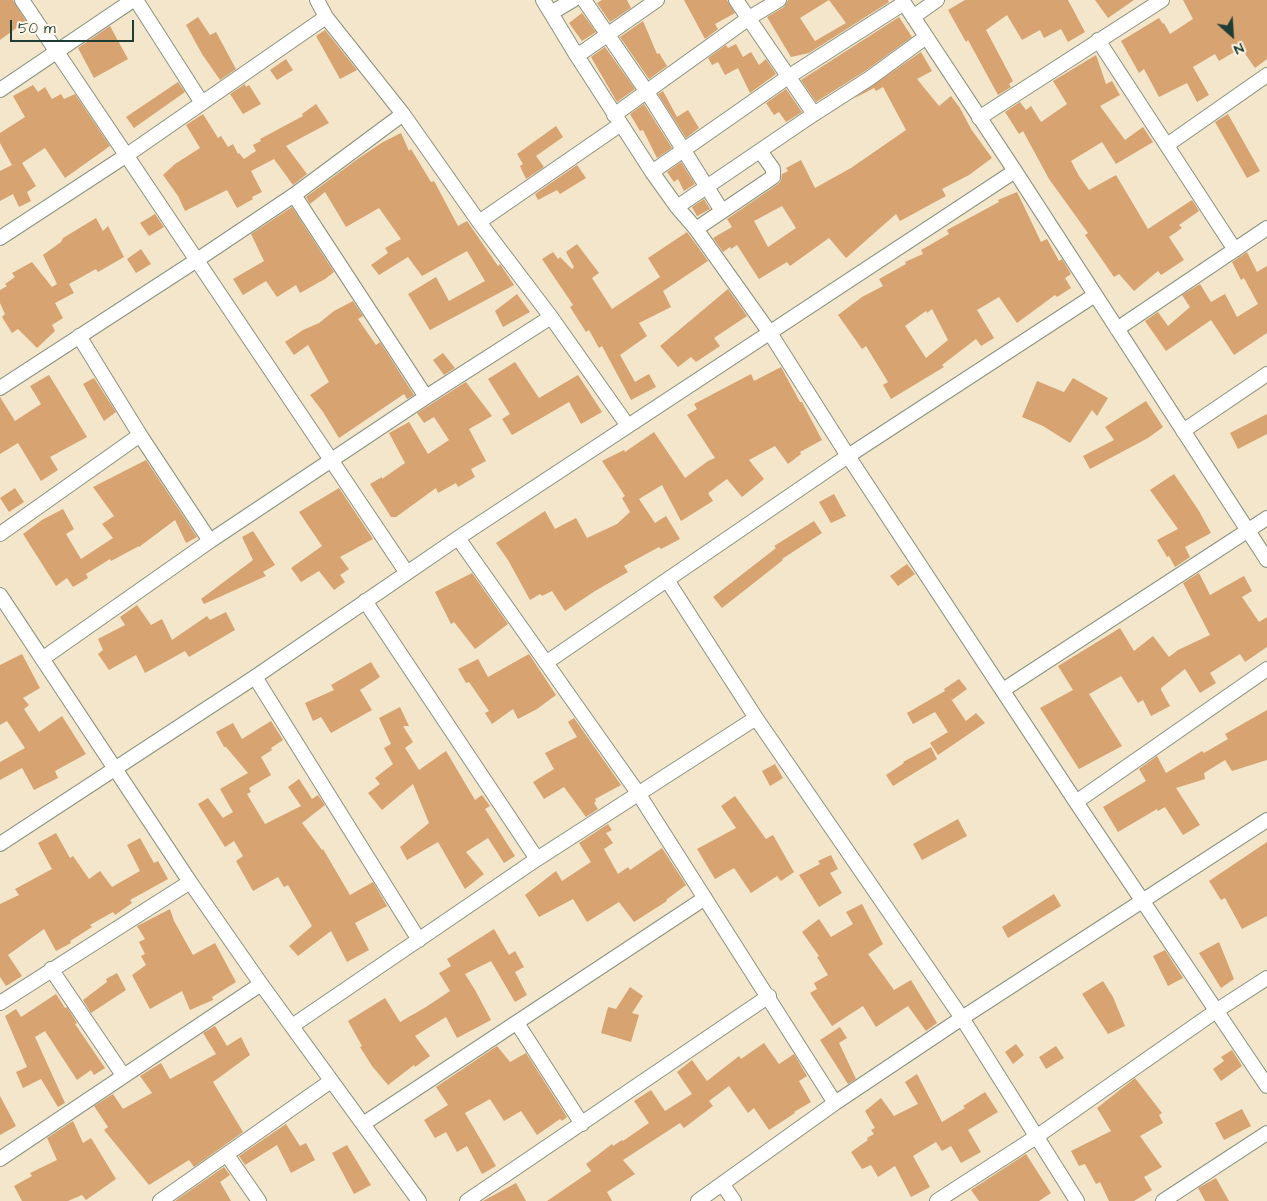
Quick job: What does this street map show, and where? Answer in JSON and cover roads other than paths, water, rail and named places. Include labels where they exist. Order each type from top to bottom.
[{"type":"street","points":[[22,0],[407,573]]},
{"type":"street","points":[[0,90],[134,0],[202,103]]},
{"type":"street","points":[[316,0],[326,18],[403,114],[479,222],[551,317],[628,426]]},
{"type":"street","points":[[543,0],[652,172],[677,207],[696,229],[770,333],[848,456],[1076,802],[1267,1086]]},
{"type":"street","points":[[551,13],[573,0]]},
{"type":"street","points":[[584,0],[647,92],[722,210]]},
{"type":"street","points":[[577,56],[657,0]]},
{"type":"street","points":[[736,0],[814,114]]},
{"type":"street","points":[[479,222],[617,119],[647,92],[749,18],[779,0]]},
{"type":"street","points":[[913,16],[937,0]]},
{"type":"street","points":[[979,118],[1162,0]]},
{"type":"street","points":[[652,172],[788,77],[903,2],[1267,560]]},
{"type":"street","points":[[0,238],[126,155],[326,18]]},
{"type":"street","points":[[677,207],[870,78],[926,37]]},
{"type":"street","points":[[1098,40],[1235,250]]},
{"type":"street","points":[[1167,145],[1267,75]]},
{"type":"street","points":[[0,388],[294,195],[403,114]]},
{"type":"street","points":[[696,229],[773,177],[773,169],[760,151]]},
{"type":"street","points":[[2,838],[115,769],[255,677],[458,538],[1015,171]]},
{"type":"street","points":[[294,195],[426,397]]},
{"type":"street","points":[[1116,329],[1267,228]]},
{"type":"street","points":[[546,662],[848,456],[1095,295]]},
{"type":"street","points":[[42,659],[210,541],[426,397],[551,317]]},
{"type":"street","points":[[79,336],[140,435],[210,541]]},
{"type":"street","points":[[1183,431],[1267,374]]},
{"type":"street","points":[[0,534],[140,435]]},
{"type":"street","points":[[1003,690],[1267,518]]},
{"type":"street","points":[[458,538],[638,793],[769,996],[835,1103]]},
{"type":"street","points":[[667,580],[756,718],[962,1018],[1077,1201]]},
{"type":"street","points":[[0,595],[5,615],[42,659],[190,882],[261,984],[419,1201]]},
{"type":"street","points":[[365,601],[537,859]]},
{"type":"street","points":[[1076,802],[1267,669]]},
{"type":"street","points":[[255,677],[419,940]]},
{"type":"street","points":[[292,1026],[537,859],[756,718]]},
{"type":"street","points":[[698,1201],[835,1103],[962,1018],[1267,820]]},
{"type":"street","points":[[0,1003],[190,882]]},
{"type":"street","points":[[363,1124],[705,898]]},
{"type":"street","points":[[50,970],[123,1076]]},
{"type":"street","points":[[937,1201],[1036,1137],[1216,1011],[1267,978]]},
{"type":"street","points":[[0,1159],[261,984]]},
{"type":"street","points":[[467,1201],[769,996]]},
{"type":"street","points":[[517,1023],[582,1124]]},
{"type":"street","points":[[160,1201],[331,1081]]},
{"type":"street","points":[[1163,1201],[1267,1133]]},
{"type":"street","points":[[227,1155],[259,1201]]},
{"type":"street","points":[[723,1184],[734,1201]]}]
